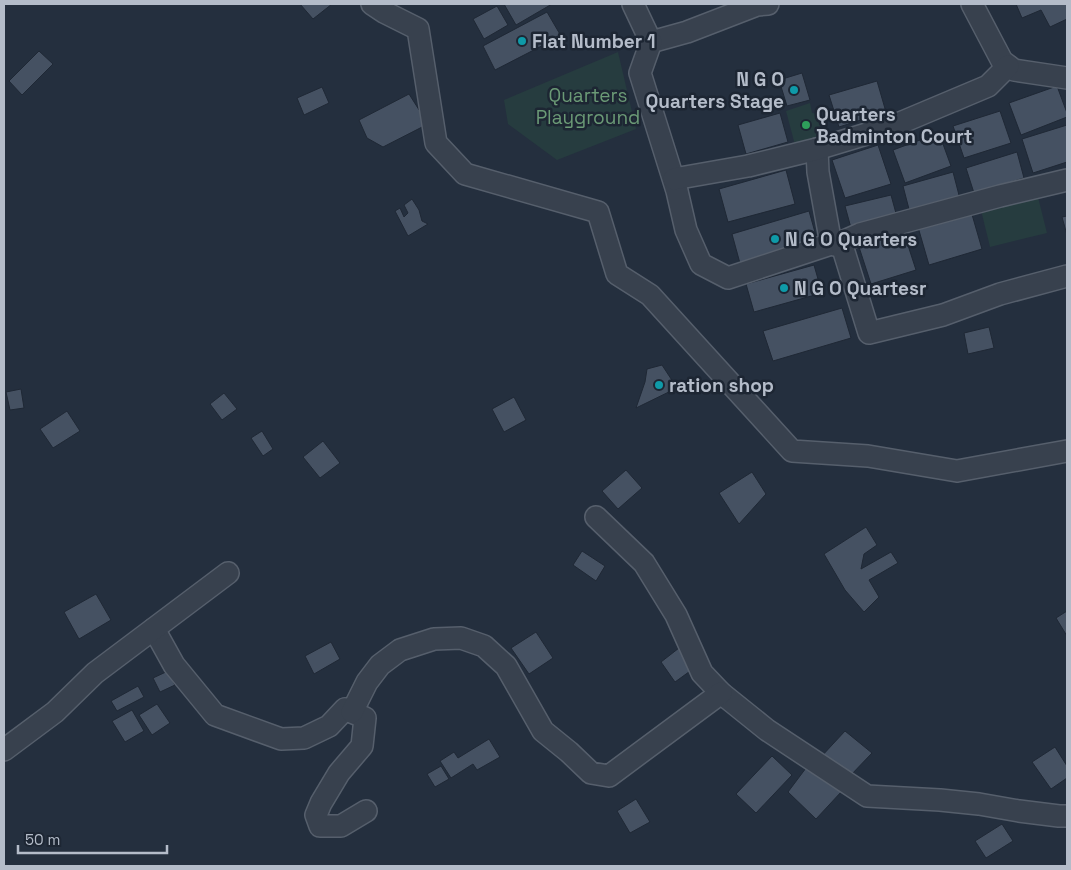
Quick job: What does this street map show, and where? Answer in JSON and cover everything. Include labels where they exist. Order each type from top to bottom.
[{"type":"street","points":[[372,4],[418,29],[436,143],[459,168],[465,174],[598,212],[617,274],[650,294],[792,451],[868,456],[957,471],[1067,452]]},
{"type":"street","points":[[633,4],[651,42],[640,73],[674,179],[686,230],[700,264],[728,278],[860,234],[1067,180]]},
{"type":"street","points":[[651,42],[687,32],[757,5],[768,4]]},
{"type":"street","points":[[972,4],[1002,61],[1008,66],[1014,70],[1067,78]]},
{"type":"street","points":[[674,179],[748,166],[817,150],[893,126],[988,86],[1008,66]]},
{"type":"street","points":[[817,150],[818,172],[836,243],[869,333],[943,315],[1000,294],[1067,276]]},
{"type":"street","points":[[596,517],[644,563],[676,615],[702,673],[722,693],[767,730],[867,796],[940,800],[1067,816]]},
{"type":"street","points":[[4,750],[55,712],[95,673],[228,573]]},
{"type":"street","points":[[154,629],[174,665],[216,715],[281,739],[304,738],[329,726],[346,709],[366,718],[362,746],[339,773],[316,815],[320,826],[341,826],[366,812]]},
{"type":"street","points":[[352,712],[367,682],[380,665],[400,650],[434,639],[461,638],[484,646],[506,666],[543,732],[569,752],[591,773],[610,776],[722,693]]},
{"type":"green space","name":"Quarters Playground","points":[[618,52],[636,129],[557,160],[508,124],[504,100]]},
{"type":"green space","name":"Quarters Badminton Court","points":[[810,103],[812,113],[819,114],[825,136],[795,145],[786,111]]},
{"type":"green space","points":[[1038,197],[1047,233],[990,247],[981,210]]},
{"type":"building","points":[[300,4],[332,4],[313,19]]},
{"type":"building","points":[[504,4],[552,4],[516,25]]},
{"type":"building","points":[[1016,4],[1067,4],[1067,19],[1050,27],[1041,10],[1022,18]]},
{"type":"building","points":[[497,6],[508,25],[484,39],[473,19]]},
{"type":"building","name":"Flat Number 1","points":[[547,12],[561,36],[495,70],[483,46]]},
{"type":"building","points":[[39,51],[53,64],[22,95],[9,81]]},
{"type":"building","name":"N G O Quarters Stage","points":[[802,73],[810,100],[787,106],[779,80]]},
{"type":"building","points":[[877,81],[886,112],[839,127],[829,95]]},
{"type":"building","points":[[1057,86],[1067,117],[1021,135],[1009,103]]},
{"type":"building","points":[[322,87],[329,103],[304,115],[297,98]]},
{"type":"building","points":[[409,94],[428,124],[383,147],[367,138],[359,120]]},
{"type":"building","points":[[1000,111],[1011,143],[964,158],[953,126]]},
{"type":"building","points":[[780,113],[788,142],[746,154],[738,125]]},
{"type":"building","points":[[1067,125],[1067,162],[1033,173],[1022,139]]},
{"type":"building","name":"N G O Quarters","points":[[939,133],[951,166],[905,183],[893,150]]},
{"type":"building","name":"N G O Quarters","points":[[878,145],[891,184],[845,198],[832,160]]},
{"type":"building","points":[[1017,152],[1024,178],[974,193],[966,168]]},
{"type":"building","name":"N G O Quarters","points":[[786,170],[795,204],[728,222],[719,189]]},
{"type":"building","name":"N G O Quarters","points":[[953,172],[960,199],[910,213],[903,186]]},
{"type":"building","name":"N G O Quarters","points":[[891,195],[897,217],[851,228],[845,206]]},
{"type":"building","points":[[412,199],[419,210],[422,221],[428,224],[408,236],[395,211],[400,208],[404,217],[408,213],[404,205]]},
{"type":"building","name":"N G O Quarters","points":[[809,211],[818,243],[741,267],[732,234]]},
{"type":"building","name":"N G O Quarters","points":[[971,211],[982,249],[929,265],[918,227]]},
{"type":"building","points":[[1067,216],[1067,235],[1062,217]]},
{"type":"building","name":"N G O Quarters","points":[[904,233],[916,270],[871,284],[859,247]]},
{"type":"building","name":"N G O Quartesr","points":[[814,265],[822,293],[754,312],[746,284]]},
{"type":"building","points":[[842,308],[851,338],[773,361],[763,331]]},
{"type":"building","points":[[989,327],[994,348],[968,354],[964,333]]},
{"type":"building","name":"ration shop","points":[[662,365],[677,388],[636,408],[645,382],[647,369]]},
{"type":"building","points":[[21,389],[24,408],[10,410],[6,392]]},
{"type":"building","points":[[224,393],[237,409],[222,420],[210,404]]},
{"type":"building","points":[[514,397],[526,420],[504,432],[492,409]]},
{"type":"building","points":[[67,411],[80,431],[53,448],[40,429]]},
{"type":"building","points":[[262,431],[273,449],[263,456],[251,438]]},
{"type":"building","points":[[323,441],[340,463],[320,478],[303,457]]},
{"type":"building","points":[[626,470],[642,488],[618,509],[602,491]]},
{"type":"building","points":[[752,472],[766,494],[739,524],[719,493]]},
{"type":"building","points":[[866,527],[877,545],[864,554],[861,569],[891,552],[898,563],[869,580],[879,597],[864,612],[845,590],[824,554]]},
{"type":"building","points":[[582,551],[605,566],[596,581],[573,565]]},
{"type":"building","points":[[96,594],[111,620],[79,639],[64,612]]},
{"type":"building","points":[[1067,611],[1067,636],[1056,618]]},
{"type":"building","points":[[536,632],[553,658],[529,674],[511,648]]},
{"type":"building","points":[[331,642],[340,659],[314,674],[305,656]]},
{"type":"building","points":[[679,648],[693,669],[675,682],[661,662]]},
{"type":"building","points":[[168,671],[175,685],[160,692],[153,678]]},
{"type":"building","points":[[138,686],[144,697],[117,711],[111,701]]},
{"type":"building","points":[[157,704],[170,723],[152,735],[139,715]]},
{"type":"building","points":[[132,710],[144,731],[125,742],[112,721]]},
{"type":"building","points":[[845,731],[872,753],[850,776],[820,758]]},
{"type":"building","points":[[489,739],[500,757],[477,770],[473,764],[451,778],[440,761],[454,752],[458,758]]},
{"type":"building","points":[[1055,747],[1067,766],[1067,778],[1051,789],[1032,762]]},
{"type":"building","points":[[772,756],[792,775],[756,813],[736,794]]},
{"type":"building","points":[[809,764],[842,791],[816,819],[788,792]]},
{"type":"building","points":[[441,766],[449,779],[435,787],[427,774]]},
{"type":"building","points":[[636,799],[650,822],[630,833],[617,811]]},
{"type":"building","points":[[1002,824],[1013,841],[986,858],[975,841]]},
{"type":"place","name":"Flat Number 1","points":[[522,41]]},
{"type":"place","name":"N G O Quarters Stage","points":[[794,90]]},
{"type":"place","name":"Quarters Badminton Court","points":[[806,125]]},
{"type":"place","name":"N G O Quarters","points":[[775,239]]},
{"type":"place","name":"N G O Quartesr","points":[[784,288]]},
{"type":"place","name":"ration shop","points":[[659,385]]}]
